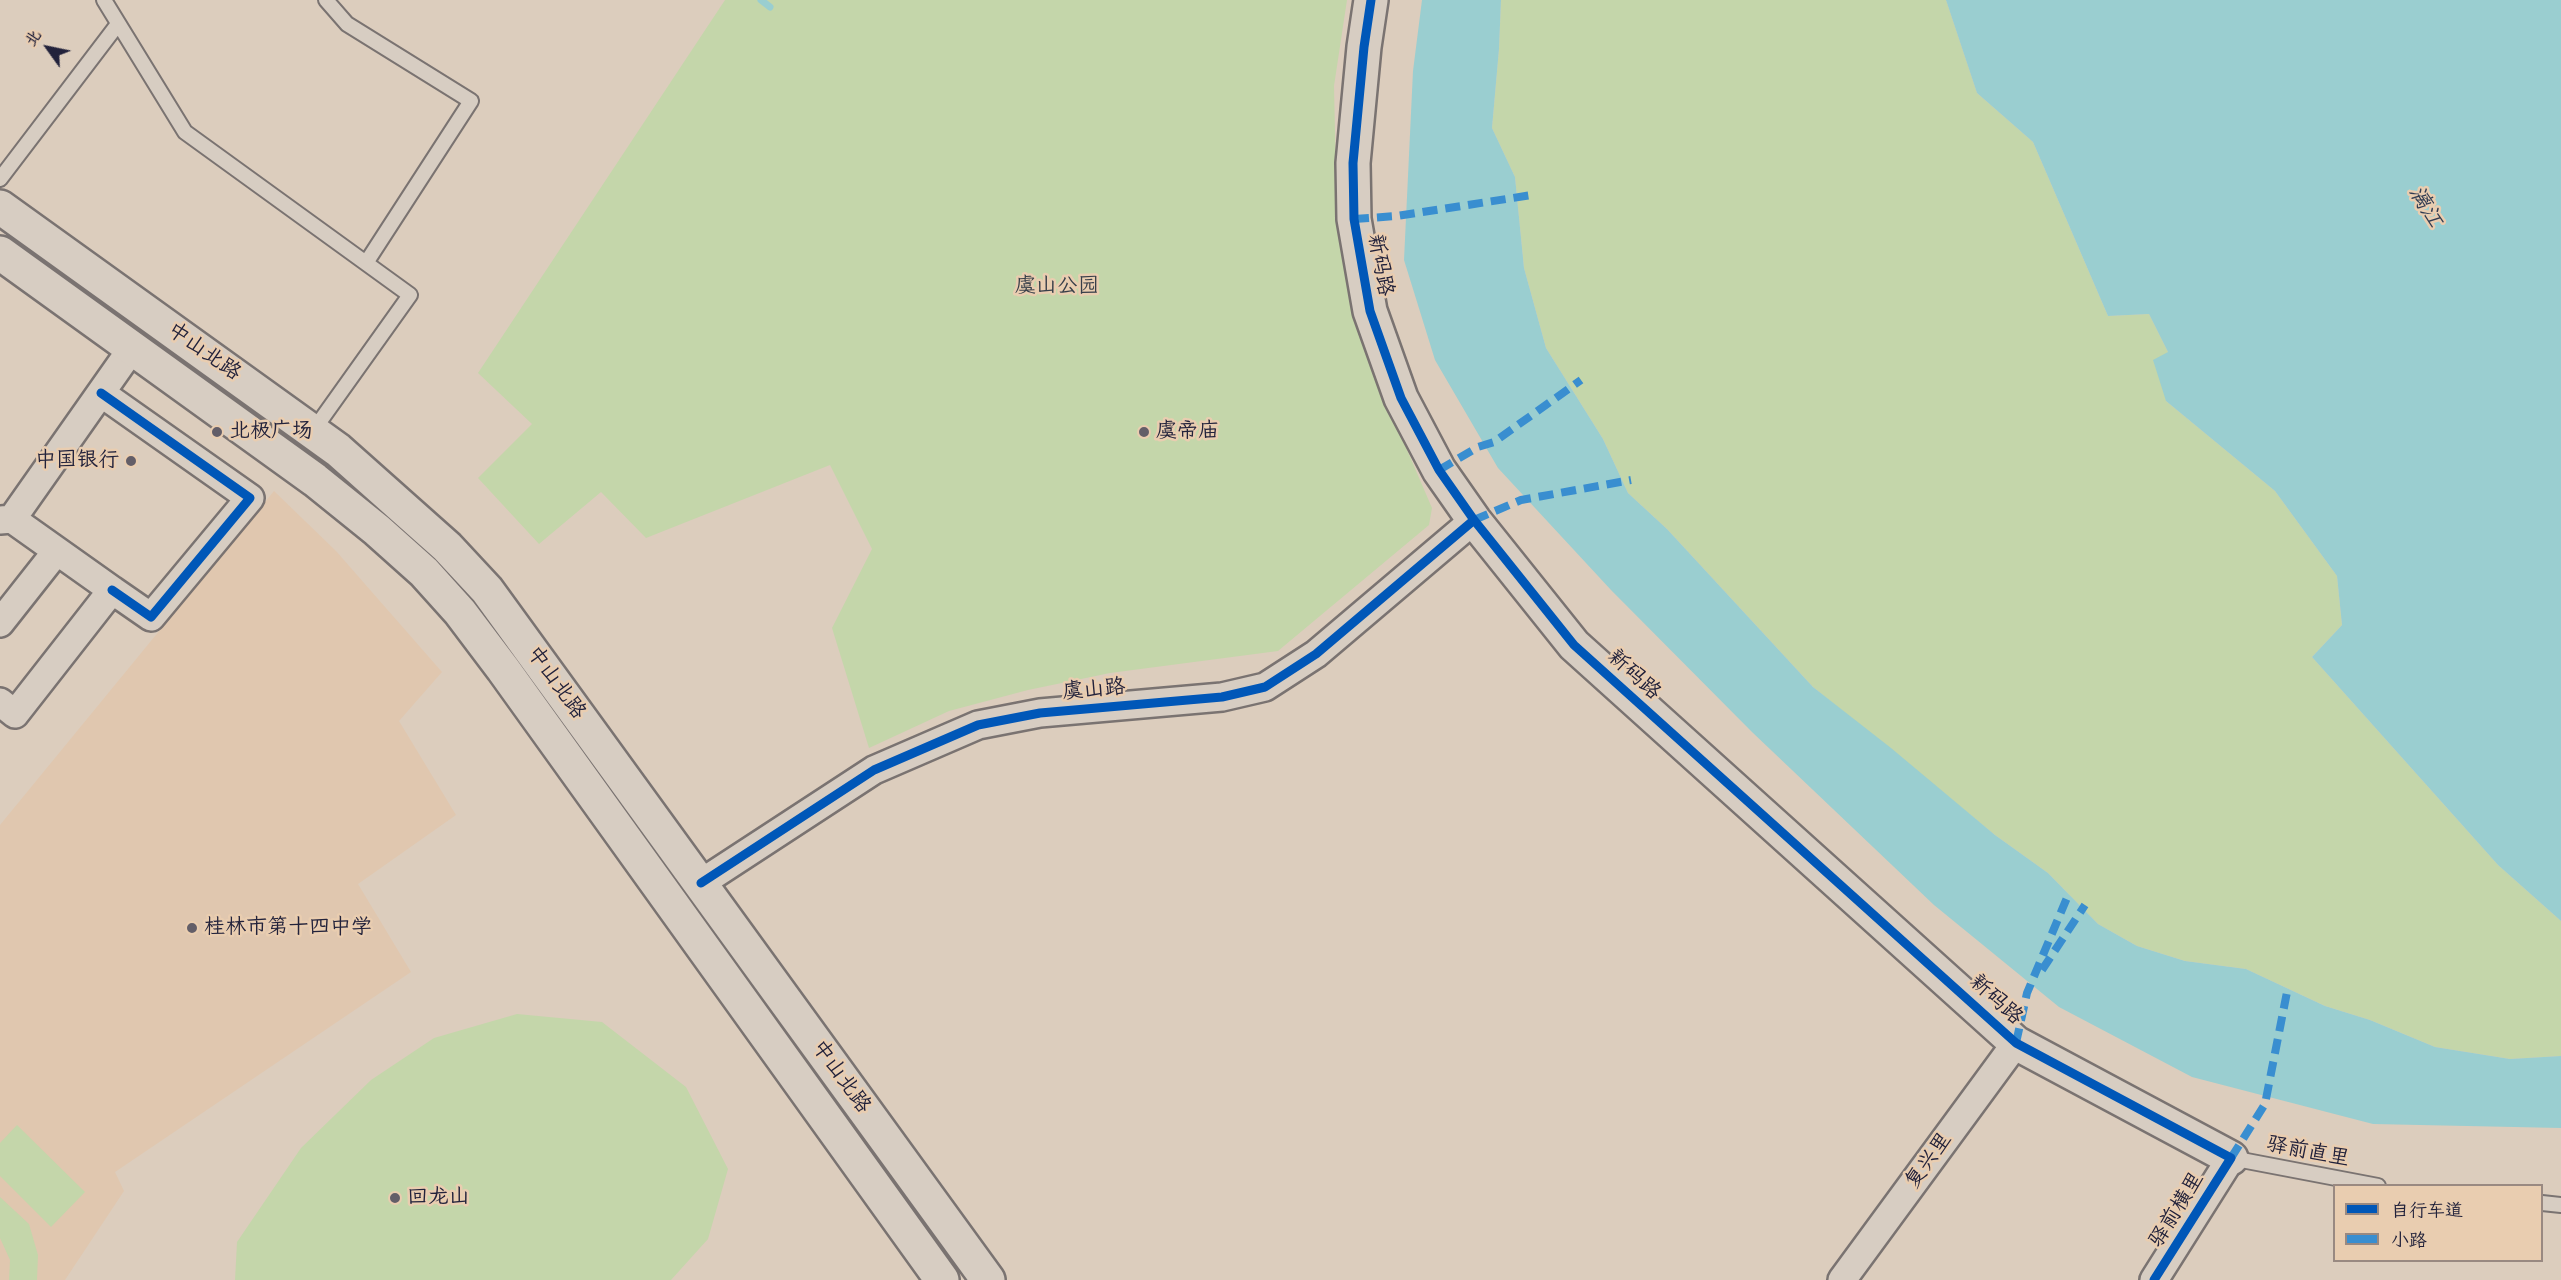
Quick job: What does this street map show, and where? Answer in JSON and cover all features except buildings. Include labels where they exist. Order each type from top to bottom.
[{"type":"main road","name":"新码路","points":[[1371,0],[1353,163],[1354,219],[1370,311],[1401,398],[1439,470],[1474,520],[1574,645],[2016,1042],[2231,1158]]},
{"type":"main road","name":"中山北路","points":[[0,207],[338,450],[447,547],[487,590],[988,1280]]},
{"type":"main road","name":"中山北路","points":[[0,253],[255,434],[377,530],[424,572],[460,612],[517,688],[942,1280]]},
{"type":"street","points":[[101,393],[250,498],[151,617],[6,520],[133,347]]},
{"type":"street","name":"虞山路","points":[[701,883],[874,770],[978,725],[1040,713],[1222,697],[1265,687],[1316,654],[1474,520]]},
{"type":"street","points":[[0,623],[56,552]]},
{"type":"street","points":[[0,702],[15,714],[112,590]]},
{"type":"street","name":"复兴里","points":[[1842,1280],[2016,1042]]},
{"type":"street","name":"驿前横里","points":[[2154,1280],[2231,1158]]},
{"type":"lane","points":[[104,0],[185,132],[410,295],[313,431]]},
{"type":"lane","points":[[326,0],[347,24],[471,101],[366,263]]},
{"type":"lane","points":[[0,179],[118,24]]},
{"type":"lane","name":"驿前直里","points":[[2231,1158],[2373,1184]]},
{"type":"lane","points":[[2543,1203],[2561,1204]]},
{"type":"shaded area","name":"桂林市第十四中学","points":[[274,491],[336,551],[442,672],[399,721],[456,815],[358,884],[411,972],[115,1172],[124,1191],[65,1280],[0,1280],[0,825]]},
{"type":"green space","name":"虞山公园","points":[[725,0],[1347,0],[1334,86],[1337,224],[1350,301],[1402,438],[1432,508],[1429,525],[1278,651],[1110,673],[1028,690],[949,711],[869,748],[832,628],[872,549],[830,465],[646,538],[601,492],[539,544],[478,478],[532,424],[478,373]]},
{"type":"green space","points":[[1501,0],[1946,0],[1977,93],[2033,142],[2108,316],[2149,314],[2168,352],[2166,401],[2275,491],[2337,576],[2342,625],[2312,657],[2498,865],[2561,921],[2561,1056],[2510,1059],[2435,1047],[2370,1020],[2325,1006],[2246,969],[2185,961],[2137,946],[2098,924],[2048,873],[1995,835],[1813,687],[1667,529],[1628,493],[1603,439],[1546,348],[1524,268],[1515,177],[1492,128]]},
{"type":"green space","points":[[517,1014],[602,1022],[686,1087],[728,1169],[708,1239],[671,1280],[235,1280],[237,1242],[301,1148],[371,1080],[434,1038]]},
{"type":"green space","points":[[17,1125],[85,1192],[51,1227],[0,1176],[0,1143]]},
{"type":"green space","points":[[0,1197],[29,1224],[38,1255],[37,1280],[9,1280],[10,1260],[0,1238]]},
{"type":"water","points":[[1422,0],[1501,0],[1492,128],[1515,177],[1524,268],[1546,348],[1603,439],[1628,493],[1667,529],[1813,687],[1891,748],[1995,835],[2048,873],[2098,924],[2137,946],[2185,961],[2246,969],[2325,1006],[2370,1020],[2435,1047],[2510,1059],[2561,1056],[2561,1128],[2373,1124],[2192,1077],[2059,1007],[1934,905],[1752,732],[1611,590],[1498,468],[1435,360],[1404,260],[1413,71]]},
{"type":"water","name":"漓江","points":[[1946,0],[2561,0],[2561,921],[2498,865],[2312,657],[2342,625],[2337,576],[2275,491],[2166,401],[2153,360],[2168,352],[2149,314],[2108,316],[2033,142],[1977,93]]},
{"type":"waterway","points":[[761,0],[770,7]]},
{"type":"marked path","points":[[1354,219],[1397,216],[1532,195]]},
{"type":"marked path","points":[[1439,470],[1478,447],[1494,442],[1581,380]]},
{"type":"marked path","points":[[1474,520],[1521,500],[1631,480]]},
{"type":"marked path","points":[[2016,1043],[2027,993],[2069,893]]},
{"type":"marked path","points":[[2042,970],[2085,905]]},
{"type":"marked path","points":[[2231,1158],[2265,1104],[2287,992]]},
{"type":"cycle path","points":[[1371,0],[1353,163],[1354,219],[1370,311],[1401,398],[1439,470],[1474,520],[1574,645],[2016,1043],[2231,1158],[2154,1280]]},
{"type":"cycle path","points":[[101,393],[250,498],[151,617],[112,590]]},
{"type":"cycle path","points":[[701,883],[874,770],[978,725],[1040,713],[1222,697],[1265,687],[1316,654],[1474,520]]},
{"type":"place","name":"北极广场","points":[[217,432]]},
{"type":"place","name":"虞帝庙","points":[[1144,432]]},
{"type":"place","name":"中国银行","points":[[131,461]]},
{"type":"place","name":"桂林市第十四中学","points":[[192,928]]},
{"type":"place","name":"回龙山","points":[[395,1198]]}]
